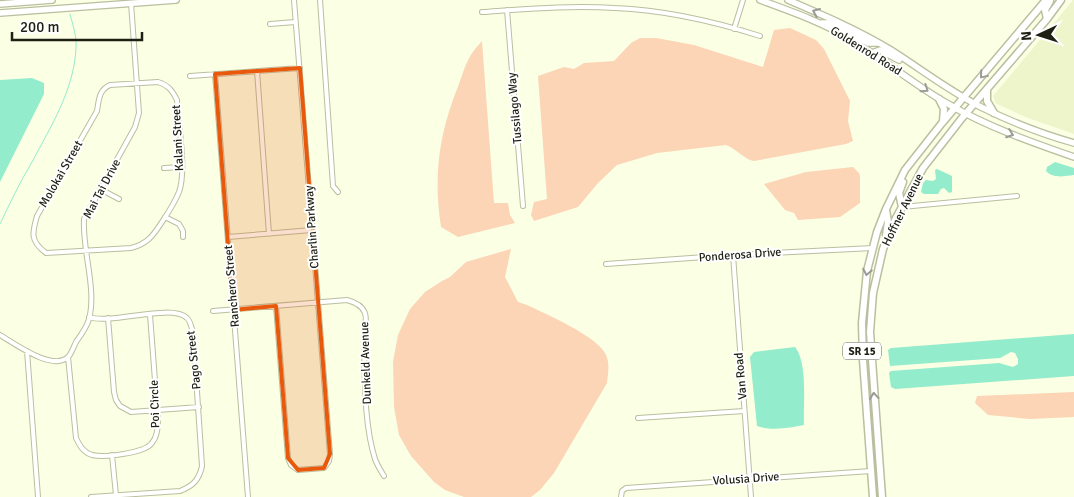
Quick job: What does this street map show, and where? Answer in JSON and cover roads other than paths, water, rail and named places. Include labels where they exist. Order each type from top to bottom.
[{"type":"main road","points":[[0,4],[52,0]]},
{"type":"main road","points":[[91,6],[94,3],[121,0]]},
{"type":"main road","points":[[0,13],[176,0]]},
{"type":"main road","name":"Goldenrod Road","points":[[760,0],[817,22],[872,53],[966,114],[1003,131],[1074,157]]},
{"type":"main road","name":"Goldenrod Road","points":[[788,0],[846,25],[974,104],[1049,136],[1074,143]]},
{"type":"main road","name":"Hoffner Avenue","points":[[873,497],[862,323],[864,289],[873,248],[886,209],[905,170],[942,123],[1046,0]]},
{"type":"main road","points":[[1047,19],[1045,10],[1050,0]]},
{"type":"main road","name":"Hoffner Avenue","points":[[881,497],[870,340],[872,302],[878,267],[888,237],[923,168],[988,87],[1047,19],[1060,0]]},
{"type":"main road","points":[[817,22],[829,23],[868,43],[878,43]]},
{"type":"main road","points":[[872,53],[880,50],[920,71]]},
{"type":"main road","points":[[988,87],[987,101],[994,113]]},
{"type":"main road","points":[[939,98],[944,109],[942,123]]},
{"type":"main road","points":[[902,207],[899,193],[901,186],[917,155]]},
{"type":"main road","points":[[878,267],[878,259],[887,228],[886,209]]},
{"type":"main road","points":[[866,408],[871,415],[874,455],[879,460]]},
{"type":"main road","points":[[871,471],[877,475],[881,497]]},
{"type":"street","name":"Charlin Parkway","points":[[276,306],[288,458],[291,465],[298,470],[324,468],[329,461],[330,454],[294,0]]},
{"type":"street","points":[[320,0],[333,186],[338,192]]},
{"type":"street","points":[[604,7],[605,0]]},
{"type":"street","points":[[734,29],[743,0]]},
{"type":"street","points":[[597,1],[597,7]]},
{"type":"street","name":"Mai Tai Drive","points":[[68,357],[90,317],[87,251],[83,236],[84,219],[135,127],[139,113],[132,2]]},
{"type":"street","points":[[482,12],[597,7],[634,9],[678,15],[760,36]]},
{"type":"street","name":"Tussilago Way","points":[[507,10],[523,206]]},
{"type":"street","points":[[270,24],[295,22]]},
{"type":"street","points":[[190,76],[300,68]]},
{"type":"street","points":[[257,71],[269,234]]},
{"type":"street","name":"Ranchero Street","points":[[215,74],[248,497]]},
{"type":"street","name":"Kalani Street","points":[[87,251],[131,248],[140,246],[150,240],[179,191],[182,167],[177,100],[172,90],[164,84],[158,82],[137,84]]},
{"type":"street","name":"Molokai Street","points":[[87,251],[46,253],[37,246],[33,238],[37,216],[97,111],[100,94],[104,88],[137,84]]},
{"type":"street","points":[[164,168],[182,167]]},
{"type":"street","points":[[100,189],[119,199]]},
{"type":"street","points":[[902,207],[1017,196]]},
{"type":"street","points":[[165,217],[178,224],[183,231],[183,237]]},
{"type":"street","points":[[228,237],[312,230]]},
{"type":"street","name":"Ponderosa Drive","points":[[606,264],[873,248]]},
{"type":"street","name":"Van Road","points":[[733,255],[751,497]]},
{"type":"street","name":"Dunkeld Avenue","points":[[214,311],[348,300],[360,306],[365,313],[363,341],[369,432],[376,462],[384,476]]},
{"type":"street","name":"Pago Street","points":[[90,317],[108,318],[175,313],[186,317],[190,322],[193,332],[202,466],[199,477],[190,487],[180,490],[116,495]]},
{"type":"street","name":"Poi Circle","points":[[68,357],[76,438],[81,448],[93,455],[112,455],[137,452],[148,448],[154,441],[158,430],[150,315]]},
{"type":"street","points":[[108,318],[116,400],[120,406],[132,412],[199,407]]},
{"type":"street","points":[[0,335],[46,361],[57,361],[68,357]]},
{"type":"street","points":[[27,351],[38,497]]},
{"type":"street","points":[[638,418],[744,411]]},
{"type":"street","points":[[91,497],[116,495],[112,455]]},
{"type":"street","name":"Volusia Drive","points":[[621,497],[622,491],[626,488],[871,471]]},
{"type":"waterway","points":[[0,224],[54,121],[66,93],[71,78],[76,48],[70,14]]}]
